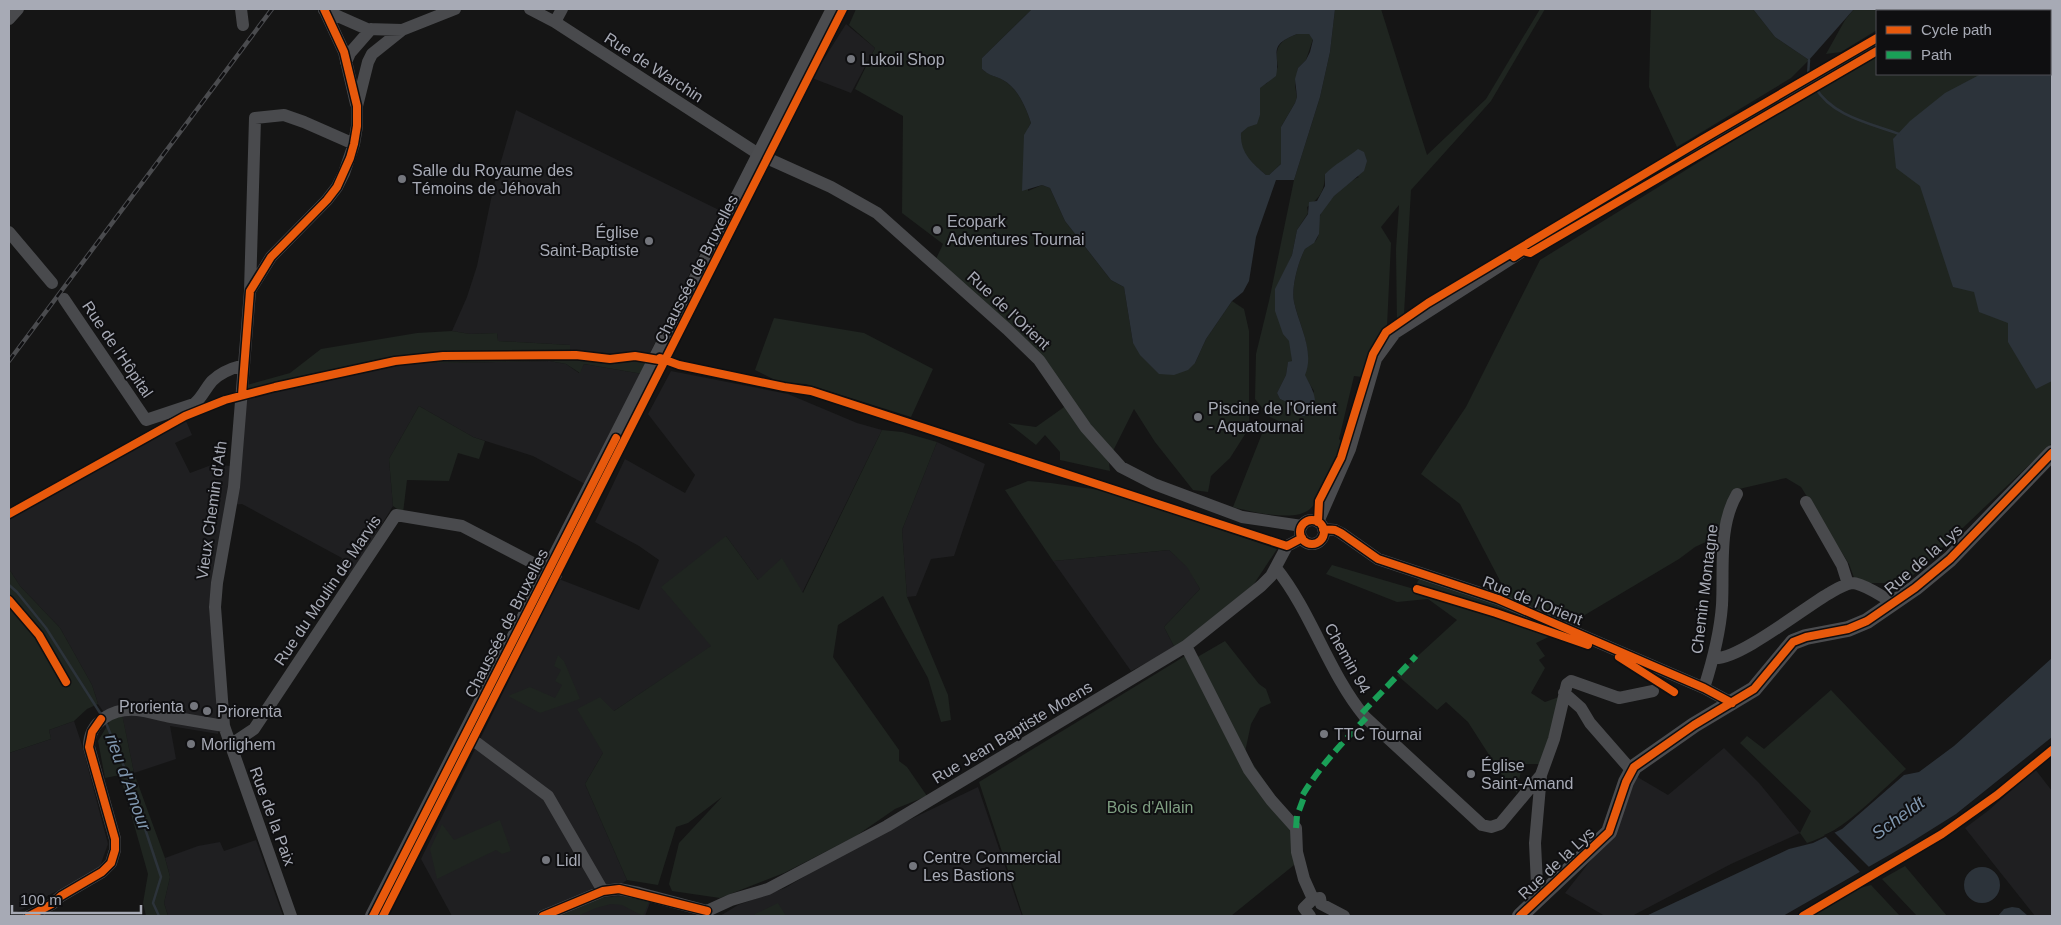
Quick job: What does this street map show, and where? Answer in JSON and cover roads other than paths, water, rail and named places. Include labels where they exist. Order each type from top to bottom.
[{"type":"main road","name":"Chaussée de Bruxelles","points":[[764,156],[834,9]]},
{"type":"main road","name":"Chaussée de Bruxelles","points":[[382,916],[469,737],[552,573],[764,156],[843,9]]},
{"type":"main road","name":"Rue de la Lys","points":[[1520,916],[1609,832],[1626,782],[1632,771],[1646,758],[1754,688],[1790,645],[1798,639],[1848,629],[1867,621],[1894,604],[1950,559],[2052,453]]},
{"type":"main road","name":"Chaussée de Bruxelles","points":[[373,916],[469,737]]},
{"type":"street","points":[[9,19],[18,9]]},
{"type":"street","points":[[241,9],[243,25]]},
{"type":"street","points":[[324,9],[347,21],[371,29],[402,30]]},
{"type":"street","points":[[250,291],[270,256],[327,200],[337,187],[347,166],[354,144],[357,126],[357,106],[347,56],[324,9]]},
{"type":"street","points":[[357,106],[368,62],[372,54],[402,30],[455,9]]},
{"type":"street","name":"Rue de Warchin","points":[[530,9],[555,22],[764,156]]},
{"type":"street","points":[[555,22],[562,9]]},
{"type":"street","points":[[347,56],[371,29]]},
{"type":"street","points":[[1321,526],[1308,522],[1302,532],[1309,544],[1318,542],[1322,538],[1321,526],[1350,449],[1376,359],[1395,333],[1523,251],[1876,46]]},
{"type":"street","points":[[347,56],[372,54]]},
{"type":"street","name":"Vieux Chemin d'Ath","points":[[224,726],[215,607],[217,583],[234,486],[244,365],[250,291],[255,118],[284,115],[354,144]]},
{"type":"street","name":"Rue de l'Orient","points":[[764,156],[862,204],[877,213],[906,238],[1039,360],[1086,428],[1121,467],[1154,484],[1242,517],[1302,532]]},
{"type":"street","points":[[9,232],[52,283]]},
{"type":"street","name":"Rue de l'Hôpital","points":[[64,299],[146,420],[194,404],[200,400],[211,382],[228,369],[244,365]]},
{"type":"street","name":"Chemin Montagne","points":[[1704,688],[1714,658],[1722,605],[1725,534],[1732,503],[1737,494]]},
{"type":"street","points":[[1806,502],[1842,564],[1848,584]]},
{"type":"street","name":"Rue du Moulin de Marvis","points":[[230,744],[254,729],[396,515],[462,526],[552,573]]},
{"type":"street","name":"Rue de l'Orient","points":[[1321,526],[1341,533],[1384,561],[1498,598],[1704,688],[1732,703]]},
{"type":"street","name":"Rue Jean Baptiste Moens","points":[[603,891],[619,889],[707,911],[731,900],[768,889],[887,826],[1186,646],[1261,586],[1276,568],[1288,546],[1302,532]]},
{"type":"street","name":"Chemin 94","points":[[1276,568],[1305,614],[1349,698],[1366,718],[1482,825],[1491,827],[1500,824],[1541,775]]},
{"type":"street","points":[[1714,658],[1720,659],[1743,648],[1820,598],[1848,584],[1856,584],[1894,604]]},
{"type":"street","points":[[1186,646],[1249,770],[1271,800],[1296,828],[1297,852],[1304,879],[1313,899]]},
{"type":"street","points":[[1543,896],[1536,885],[1535,843],[1541,775],[1554,739],[1567,684],[1571,681],[1619,698],[1653,691]]},
{"type":"street","points":[[1564,693],[1581,708],[1590,723],[1632,771]]},
{"type":"street","points":[[29,916],[52,910],[61,896],[102,872],[111,863],[115,850],[115,839],[89,747],[92,732],[103,718],[124,710],[138,710],[224,726]]},
{"type":"street","name":"Rue de la Paix","points":[[224,726],[291,916]]},
{"type":"street","points":[[469,737],[548,796],[603,891],[543,916]]},
{"type":"street","points":[[1310,916],[1304,908],[1313,899],[1320,898],[1321,904],[1344,916]]},
{"type":"water","points":[[1032,9],[1335,9],[1330,52],[1320,97],[1294,180],[1276,180],[1256,237],[1249,281],[1243,292],[1232,301],[1206,339],[1195,363],[1188,370],[1174,375],[1159,374],[1140,355],[1133,343],[1124,287],[1111,280],[1065,221],[1050,188],[1042,185],[1022,191],[1024,135],[1031,123],[1017,93],[1000,78],[988,74],[982,69],[982,58]],"holes":[[[1297,34],[1309,34],[1313,40],[1310,52],[1306,60],[1298,68],[1295,79],[1297,97],[1281,127],[1281,164],[1269,175],[1266,175],[1252,162],[1245,152],[1241,133],[1248,127],[1257,124],[1260,115],[1260,88],[1276,76],[1278,46],[1287,38]]]},
{"type":"water","points":[[1753,9],[1854,9],[1809,60],[1775,37]]},
{"type":"water","points":[[2051,19],[2052,381],[2036,389],[2008,342],[2008,323],[1979,312],[1974,292],[1953,287],[1920,186],[1896,168],[1893,139],[1910,121],[1945,93],[1979,75],[2051,75]]},
{"type":"water","points":[[1358,149],[1364,152],[1367,161],[1364,171],[1334,196],[1320,215],[1319,234],[1314,243],[1305,249],[1296,275],[1293,296],[1307,348],[1308,366],[1305,375],[1315,401],[1314,411],[1306,416],[1302,416],[1293,405],[1280,399],[1277,393],[1286,375],[1288,362],[1292,361],[1289,341],[1283,334],[1275,311],[1275,289],[1292,255],[1297,230],[1308,214],[1309,202],[1317,201],[1325,186],[1325,174]]},
{"type":"water","name":"Scheldt","points":[[2052,658],[2052,737],[1956,814],[1905,846],[1783,916],[1646,916],[1789,849],[1813,843],[1842,829],[1904,775],[1919,772],[1954,746]]},
{"type":"water","points":[[1982,867],[1989,868],[1995,872],[1999,878],[1999,892],[1995,898],[1989,902],[1982,903],[1975,902],[1969,898],[1965,892],[1964,885],[1965,878],[1969,872],[1975,868]]},
{"type":"water","points":[[2019,908],[2028,916],[1998,916],[2004,909]]},
{"type":"waterway","points":[[1809,60],[1808,76],[1811,80]]},
{"type":"waterway","points":[[1815,87],[1822,97],[1841,112],[1899,134]]},
{"type":"waterway","name":"rieu d'Amour","points":[[9,585],[46,628],[102,716]]},
{"type":"waterway","name":"rieu d'Amour","points":[[106,723],[127,774],[161,877],[153,903],[159,916]]},
{"type":"railway","points":[[9,361],[272,9]]},
{"type":"place","name":"Lukoil Shop","points":[[851,59]]},
{"type":"place","name":"Salle du Royaume des Témoins de Jéhovah","points":[[402,179]]},
{"type":"place","name":"Ecopark Adventures Tournai","points":[[937,230]]},
{"type":"place","name":"Église Saint-Baptiste","points":[[649,241]]},
{"type":"place","name":"Piscine de l'Orient - Aquatournai","points":[[1198,417]]},
{"type":"place","name":"Prorienta","points":[[194,706]]},
{"type":"place","name":"Priorenta","points":[[207,711]]},
{"type":"place","name":"TTC Tournai","points":[[1324,734]]},
{"type":"place","name":"Morlighem","points":[[191,744]]},
{"type":"place","name":"Église Saint-Amand","points":[[1471,774]]},
{"type":"place","name":"Lidl","points":[[546,860]]},
{"type":"place","name":"Centre Commercial Les Bastions","points":[[913,866]]},
{"type":"park label","name":"Bois d'Allain","points":[[1150,807]]}]
